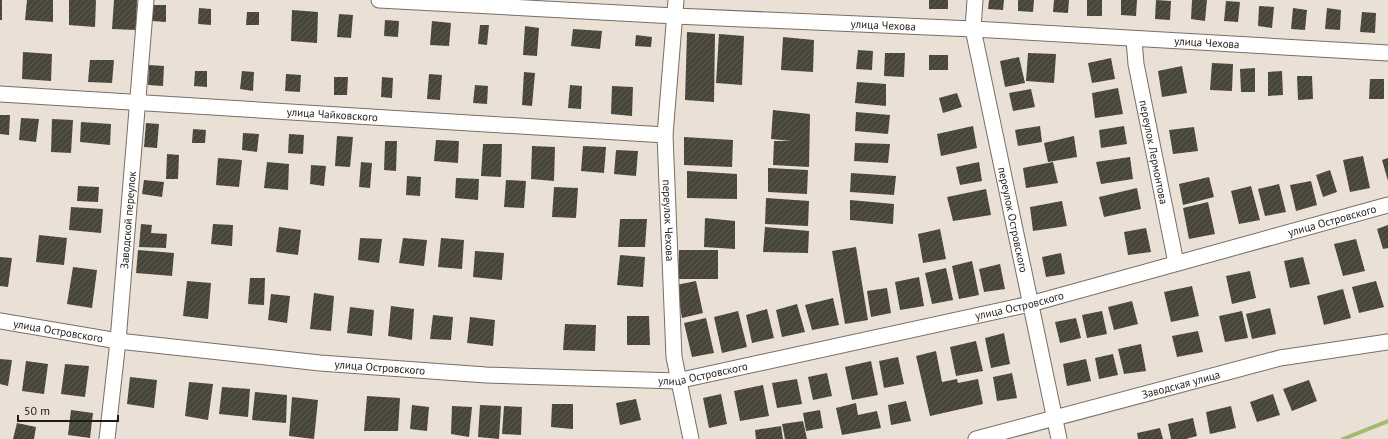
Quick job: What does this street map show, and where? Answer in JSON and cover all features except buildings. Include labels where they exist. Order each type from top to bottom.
[{"type":"street","name":"Заводской переулок","points":[[107,439],[118,342],[146,0]]},
{"type":"street","name":"улица Чехова","points":[[379,0],[675,16],[973,29],[1134,40],[1388,54]]},
{"type":"street","name":"переулок Чехова","points":[[676,0],[665,135],[674,357],[691,439]]},
{"type":"street","name":"переулок Островского","points":[[974,0],[973,29],[1059,439]]},
{"type":"street","name":"переулок Лермонтова","points":[[1134,40],[1136,64],[1176,263]]},
{"type":"street","name":"улица Чайковского","points":[[0,94],[665,135]]},
{"type":"street","name":"улица Островского","points":[[0,320],[118,342],[320,363],[478,375],[678,381],[1030,304],[1388,204]]},
{"type":"street","name":"Заводская улица","points":[[976,439],[1280,358],[1388,342]]},
{"type":"waterway","points":[[1343,439],[1388,421]]}]
